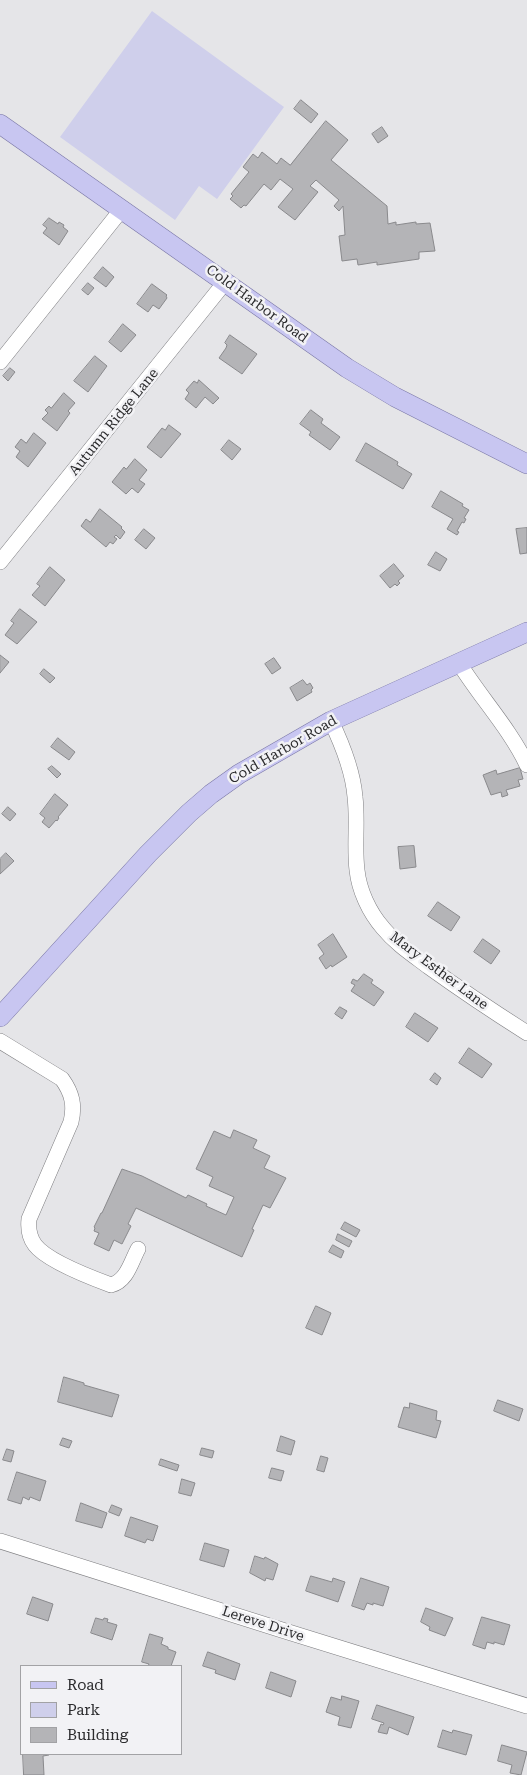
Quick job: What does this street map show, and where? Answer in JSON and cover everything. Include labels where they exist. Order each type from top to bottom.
[{"type":"main road","name":"Cold Harbor Road","points":[[0,124],[226,281],[309,342],[395,397],[527,464]]},
{"type":"main road","name":"Cold Harbor Road","points":[[0,1017],[148,854],[189,813],[239,774],[331,721],[527,632]]},
{"type":"street","points":[[0,362],[122,209]]},
{"type":"street","name":"Autumn Ridge Lane","points":[[0,562],[226,281]]},
{"type":"street","points":[[459,663],[527,766]]},
{"type":"street","name":"Mary Esther Lane","points":[[331,721],[342,743],[351,772],[355,797],[357,872],[371,911],[382,927],[398,944],[458,988],[527,1033]]},
{"type":"street","points":[[0,1041],[62,1079],[72,1099],[74,1111],[71,1122],[29,1219],[30,1236],[34,1245],[41,1252],[63,1264],[112,1284],[124,1279],[138,1249]]},
{"type":"street","name":"Lereve Drive","points":[[0,1540],[285,1632],[527,1706]]},
{"type":"green space","points":[[152,11],[284,107],[217,199],[199,186],[175,220],[60,137]]},
{"type":"building","points":[[301,100],[318,114],[311,123],[294,109]]},
{"type":"building","points":[[326,121],[348,140],[331,160],[387,206],[388,224],[396,222],[396,225],[416,222],[416,224],[430,223],[435,251],[419,252],[419,259],[377,265],[377,262],[358,265],[357,259],[342,261],[339,236],[345,235],[343,206],[339,211],[334,206],[339,200],[316,180],[310,186],[318,192],[295,220],[278,207],[293,189],[280,179],[271,190],[264,184],[246,206],[244,205],[241,208],[230,199],[233,196],[231,194],[249,172],[243,167],[253,154],[258,158],[262,152],[277,164],[281,158],[290,165]]},
{"type":"building","points":[[382,127],[388,136],[378,143],[372,134]]},
{"type":"building","points":[[49,218],[58,224],[59,222],[64,225],[63,227],[68,231],[59,245],[43,233],[47,228],[43,225]]},
{"type":"building","points":[[103,267],[114,277],[106,287],[94,278]]},
{"type":"building","points":[[88,283],[94,288],[88,295],[82,290]]},
{"type":"building","points":[[152,284],[167,295],[167,298],[159,309],[153,305],[148,312],[137,304]]},
{"type":"building","points":[[123,324],[136,335],[121,352],[109,342]]},
{"type":"building","points":[[230,335],[257,354],[242,374],[219,358],[226,348],[227,345],[225,343]]},
{"type":"building","points":[[95,356],[107,366],[88,392],[74,381]]},
{"type":"building","points":[[10,368],[15,372],[8,381],[3,376]]},
{"type":"building","points":[[199,380],[219,398],[213,404],[205,397],[196,408],[185,399],[189,393],[186,390],[194,381],[197,383]]},
{"type":"building","points":[[64,393],[75,403],[68,411],[70,413],[57,431],[42,419],[48,413],[45,410],[49,406],[51,408]]},
{"type":"building","points":[[311,410],[323,419],[321,423],[340,437],[330,450],[309,435],[311,432],[300,424]]},
{"type":"building","points":[[169,425],[181,434],[161,458],[147,447],[162,428],[165,430]]},
{"type":"building","points":[[34,433],[46,443],[28,467],[16,457],[20,451],[15,447],[21,439],[26,443]]},
{"type":"building","points":[[229,440],[241,449],[232,460],[221,450]]},
{"type":"building","points":[[366,443],[398,462],[397,465],[412,474],[403,489],[356,461]]},
{"type":"building","points":[[135,459],[147,470],[139,480],[145,484],[138,493],[132,488],[126,494],[112,482],[124,467],[126,469]]},
{"type":"building","points":[[441,491],[463,504],[462,506],[469,510],[464,518],[466,519],[464,523],[462,522],[457,531],[459,532],[457,535],[447,529],[453,519],[432,507]]},
{"type":"building","points":[[100,509],[122,527],[125,532],[120,539],[116,535],[114,537],[117,539],[113,544],[110,542],[106,547],[81,526],[86,519],[90,522]]},
{"type":"building","points":[[527,528],[527,553],[520,554],[516,529]]},
{"type":"building","points":[[144,529],[155,538],[146,549],[135,540]]},
{"type":"building","points":[[436,552],[447,559],[440,571],[428,565]]},
{"type":"building","points":[[394,564],[404,576],[398,581],[400,583],[397,586],[395,584],[390,588],[380,576]]},
{"type":"building","points":[[50,567],[65,580],[45,606],[32,595],[40,586],[37,584]]},
{"type":"building","points":[[20,609],[37,622],[17,644],[5,635],[14,623],[11,621]]},
{"type":"building","points":[[0,655],[9,662],[0,673]]},
{"type":"building","points":[[274,658],[281,668],[272,674],[265,664]]},
{"type":"building","points":[[44,669],[55,678],[50,683],[40,674]]},
{"type":"building","points":[[303,680],[307,685],[310,683],[313,688],[312,692],[297,701],[290,688]]},
{"type":"building","points":[[58,738],[75,752],[69,760],[51,747]]},
{"type":"building","points":[[52,766],[61,774],[57,778],[48,769]]},
{"type":"building","points":[[520,768],[523,779],[518,780],[520,786],[506,790],[508,795],[502,797],[501,792],[491,795],[483,775],[496,770],[497,774]]},
{"type":"building","points":[[55,794],[68,805],[57,821],[49,828],[42,822],[45,818],[40,814]]},
{"type":"building","points":[[8,807],[16,814],[10,821],[2,814]]},
{"type":"building","points":[[414,846],[416,867],[400,869],[398,847]]},
{"type":"building","points":[[6,853],[14,861],[0,874],[0,859]]},
{"type":"building","points":[[438,902],[460,917],[451,931],[428,916]]},
{"type":"building","points":[[333,934],[347,957],[326,969],[319,958],[324,954],[318,945]]},
{"type":"building","points":[[483,939],[500,951],[491,964],[474,952]]},
{"type":"building","points":[[364,974],[373,980],[371,983],[384,992],[374,1006],[351,991],[355,985],[351,983],[353,979],[357,981]]},
{"type":"building","points":[[340,1007],[347,1011],[342,1019],[335,1014]]},
{"type":"building","points":[[415,1013],[438,1028],[428,1042],[406,1027]]},
{"type":"building","points":[[469,1048],[492,1064],[482,1078],[459,1063]]},
{"type":"building","points":[[435,1073],[441,1078],[437,1085],[430,1080]]},
{"type":"building","points":[[234,1130],[257,1140],[253,1148],[270,1156],[264,1168],[286,1178],[270,1208],[263,1205],[242,1257],[136,1208],[128,1224],[131,1226],[122,1244],[114,1240],[109,1251],[94,1244],[99,1233],[94,1231],[94,1227],[122,1169],[142,1176],[186,1198],[188,1195],[226,1215],[234,1197],[209,1186],[213,1177],[196,1169],[214,1131],[230,1138]]},
{"type":"building","points":[[345,1222],[360,1230],[356,1237],[341,1229]]},
{"type":"building","points":[[338,1234],[352,1241],[349,1247],[336,1240]]},
{"type":"building","points":[[333,1245],[344,1251],[341,1258],[329,1252]]},
{"type":"building","points":[[316,1306],[331,1313],[322,1335],[306,1328]]},
{"type":"building","points":[[64,1377],[119,1395],[112,1417],[58,1402]]},
{"type":"building","points":[[498,1400],[523,1409],[519,1421],[494,1411]]},
{"type":"building","points":[[410,1403],[437,1411],[436,1420],[441,1421],[436,1438],[398,1427],[404,1407],[409,1408]]},
{"type":"building","points":[[281,1436],[295,1441],[291,1455],[277,1451]]},
{"type":"building","points":[[63,1438],[72,1441],[69,1448],[60,1445]]},
{"type":"building","points":[[202,1448],[214,1451],[212,1458],[200,1455]]},
{"type":"building","points":[[7,1449],[14,1451],[11,1462],[3,1460]]},
{"type":"building","points":[[321,1456],[328,1458],[324,1472],[317,1470]]},
{"type":"building","points":[[161,1459],[179,1465],[177,1471],[159,1465]]},
{"type":"building","points":[[272,1468],[284,1471],[281,1481],[269,1478]]},
{"type":"building","points":[[17,1472],[46,1481],[40,1501],[30,1497],[29,1500],[23,1497],[21,1504],[8,1500]]},
{"type":"building","points":[[182,1479],[195,1483],[191,1496],[179,1493]]},
{"type":"building","points":[[81,1503],[107,1513],[102,1528],[76,1521]]},
{"type":"building","points":[[112,1505],[122,1509],[119,1516],[109,1512]]},
{"type":"building","points":[[131,1517],[158,1526],[153,1541],[147,1539],[145,1543],[125,1536]]},
{"type":"building","points":[[205,1543],[229,1550],[224,1567],[200,1560]]},
{"type":"building","points":[[255,1556],[264,1559],[265,1557],[278,1564],[273,1580],[266,1578],[265,1581],[250,1573]]},
{"type":"building","points":[[311,1576],[332,1582],[333,1578],[345,1582],[338,1602],[306,1591]]},
{"type":"building","points":[[361,1578],[389,1587],[383,1606],[367,1603],[364,1610],[352,1606]]},
{"type":"building","points":[[33,1597],[53,1604],[48,1621],[27,1614]]},
{"type":"building","points":[[426,1608],[453,1618],[445,1636],[429,1630],[430,1627],[421,1622]]},
{"type":"building","points":[[482,1617],[510,1625],[504,1645],[487,1642],[485,1649],[473,1645]]},
{"type":"building","points":[[96,1618],[108,1619],[107,1622],[117,1625],[112,1640],[91,1633]]},
{"type":"building","points":[[150,1634],[163,1638],[161,1644],[176,1652],[171,1665],[148,1665],[142,1662]]},
{"type":"building","points":[[208,1652],[240,1664],[235,1680],[215,1673],[216,1670],[203,1666]]},
{"type":"building","points":[[271,1672],[296,1681],[291,1697],[266,1688]]},
{"type":"building","points":[[342,1696],[359,1701],[351,1728],[338,1725],[340,1717],[326,1712],[331,1697],[341,1700]]},
{"type":"building","points":[[377,1705],[414,1717],[408,1735],[389,1727],[387,1734],[378,1732],[381,1724],[383,1725],[384,1723],[372,1719]]},
{"type":"building","points":[[443,1730],[452,1733],[453,1730],[472,1735],[466,1755],[438,1747]]},
{"type":"building","points":[[502,1745],[527,1752],[521,1775],[510,1773],[512,1765],[498,1761]]},
{"type":"building","points":[[23,1755],[49,1755],[43,1756],[44,1775],[24,1775]]}]
